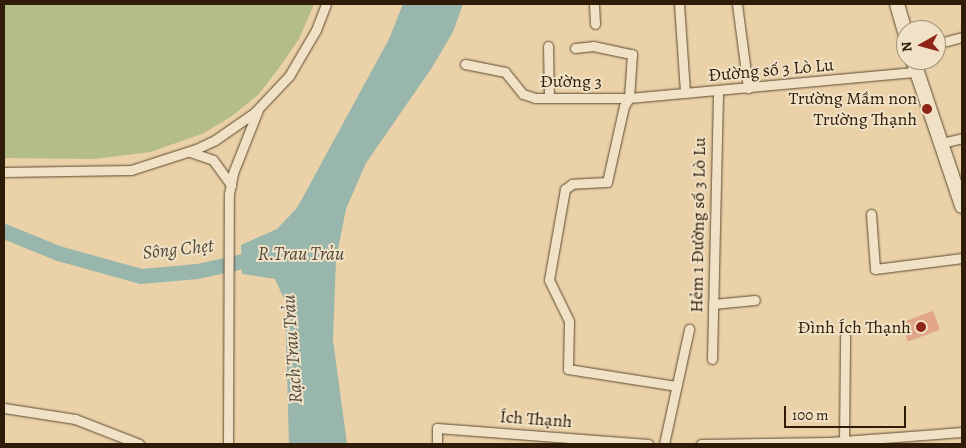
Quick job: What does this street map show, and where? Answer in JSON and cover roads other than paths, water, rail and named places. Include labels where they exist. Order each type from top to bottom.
[{"type":"street","points":[[4,172],[130,170],[188,152],[234,129],[259,108],[289,76],[316,30],[326,4]]},
{"type":"street","points":[[594,4],[596,24]]},
{"type":"street","points":[[679,4],[685,93]]},
{"type":"street","points":[[737,4],[748,88]]},
{"type":"street","points":[[897,4],[902,20]]},
{"type":"street","points":[[946,41],[962,37]]},
{"type":"street","points":[[548,46],[549,96]]},
{"type":"street","points":[[575,48],[593,46],[632,54],[629,98],[624,106],[607,182],[572,184],[565,188],[549,280],[569,321],[568,369],[676,386]]},
{"type":"street","name":"Đường 3","points":[[465,64],[505,72],[526,96],[629,98]]},
{"type":"street","name":"Đường số 3 Lò Lu","points":[[629,98],[718,92],[896,69]]},
{"type":"street","points":[[916,70],[962,206]]},
{"type":"street","name":"Hẻm 1 Đường số 3 Lò Lu","points":[[712,360],[718,92]]},
{"type":"street","points":[[228,444],[228,243],[231,185],[259,108]]},
{"type":"street","points":[[941,143],[962,138]]},
{"type":"street","points":[[188,152],[213,160],[231,185]]},
{"type":"street","points":[[871,214],[875,269],[962,258]]},
{"type":"street","points":[[713,304],[755,300]]},
{"type":"street","points":[[664,444],[689,329]]},
{"type":"street","points":[[844,441],[845,337]]},
{"type":"street","points":[[4,408],[75,419],[139,444]]},
{"type":"street","name":"Ích Thạnh","points":[[436,444],[437,428],[648,444]]},
{"type":"street","points":[[701,444],[844,441],[962,432]]},
{"type":"water","name":"R.Trau Trảu","points":[[403,4],[463,4],[453,32],[431,69],[366,163],[346,209],[336,259],[333,340],[347,444],[289,444],[285,301],[275,279],[242,274],[241,245],[277,229],[297,208],[389,39]]},
{"type":"waterway","name":"Sông Chẹt","points":[[4,231],[58,253],[141,276],[197,271],[261,257]]},
{"type":"place","name":"Trường Mầm non Trường Thạnh","points":[[927,109]]},
{"type":"place","name":"Đình Ích Thạnh","points":[[921,327]]},
{"type":"water label","name":"Rạch Trau Trảu","points":[[293,349]]}]
